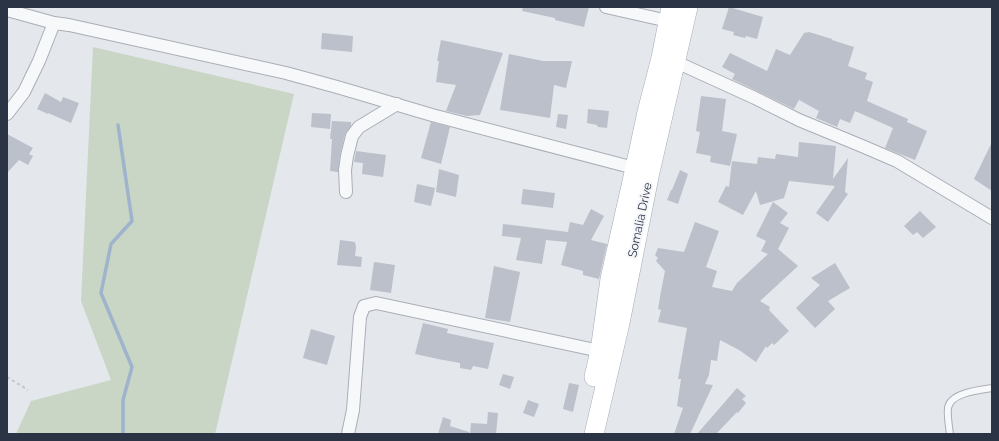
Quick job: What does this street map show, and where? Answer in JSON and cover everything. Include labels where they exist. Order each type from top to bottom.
[{"type":"main road","name":"Somalia Drive","points":[[582,434],[600,351],[610,279],[676,62],[688,7]]},
{"type":"main road","name":"Somalia Drive","points":[[594,434],[620,323],[643,170],[648,112],[670,14]]},
{"type":"street","points":[[606,7],[670,14]]},
{"type":"street","points":[[7,10],[54,23],[69,25],[286,73],[432,115],[643,170]]},
{"type":"street","points":[[7,114],[24,92],[54,23]]},
{"type":"street","points":[[676,62],[799,120],[897,161],[992,218]]},
{"type":"street","points":[[346,192],[345,170],[352,136],[359,127],[397,104]]},
{"type":"street","points":[[348,434],[353,410],[360,317],[364,306],[376,303],[600,351]]},
{"type":"lane","points":[[950,434],[948,408],[951,402],[958,396],[978,390],[992,388]]},
{"type":"path","points":[[7,377],[28,390]]},
{"type":"green space","points":[[93,47],[294,94],[215,434],[16,434],[31,401],[111,380],[81,301]]},
{"type":"building","points":[[523,7],[589,7],[584,27],[555,20],[555,18],[522,11]]},
{"type":"building","points":[[729,7],[763,17],[757,39],[733,35],[734,32],[722,29]]},
{"type":"building","points":[[809,32],[854,47],[848,66],[867,73],[865,79],[873,82],[867,101],[908,119],[907,122],[927,131],[915,160],[885,148],[893,128],[855,111],[850,123],[840,119],[837,127],[816,118],[819,111],[799,100],[794,109],[732,79],[735,74],[722,67],[730,53],[767,71],[776,49],[790,55],[804,33]]},
{"type":"building","points":[[322,33],[353,36],[352,52],[321,49]]},
{"type":"building","points":[[441,40],[503,53],[480,115],[467,116],[446,111],[456,85],[436,82],[439,61],[437,61]]},
{"type":"building","points":[[509,54],[543,61],[572,61],[566,88],[554,85],[550,118],[500,110]]},
{"type":"building","points":[[45,93],[61,102],[63,97],[79,103],[71,123],[37,109]]},
{"type":"building","points":[[701,96],[726,99],[722,131],[737,134],[730,166],[710,162],[711,156],[696,153],[700,132],[696,131]]},
{"type":"building","points":[[588,109],[609,111],[607,128],[598,127],[597,125],[587,123]]},
{"type":"building","points":[[312,113],[331,114],[330,129],[311,127]]},
{"type":"building","points":[[558,114],[568,115],[566,129],[556,127]]},
{"type":"building","points":[[332,121],[351,122],[351,126],[345,134],[338,172],[330,171],[332,139],[330,139]]},
{"type":"building","points":[[431,122],[450,127],[441,164],[421,158]]},
{"type":"building","points":[[7,134],[33,148],[29,154],[33,156],[28,165],[19,160],[7,173]]},
{"type":"building","points":[[799,142],[836,146],[833,179],[848,158],[845,192],[848,194],[828,222],[816,213],[835,186],[789,181],[784,198],[760,205],[756,191],[743,215],[718,202],[726,186],[729,187],[732,161],[757,164],[758,157],[775,159],[776,154],[798,157]]},
{"type":"building","points":[[992,142],[992,191],[974,179]]},
{"type":"building","points":[[356,151],[386,155],[383,177],[362,174],[363,163],[354,162]]},
{"type":"building","points":[[439,169],[459,175],[456,197],[436,192]]},
{"type":"building","points":[[680,170],[688,174],[678,204],[667,200]]},
{"type":"building","points":[[417,184],[435,188],[431,206],[414,202]]},
{"type":"building","points":[[523,189],[555,193],[553,208],[521,204]]},
{"type":"building","points":[[773,202],[788,213],[780,223],[789,228],[778,249],[798,266],[760,301],[770,307],[769,310],[789,331],[774,345],[772,343],[767,348],[766,346],[756,362],[739,350],[720,340],[717,361],[711,360],[709,375],[705,384],[713,385],[690,434],[674,434],[683,408],[677,406],[681,379],[678,379],[687,328],[658,322],[661,310],[658,309],[665,271],[656,261],[658,258],[655,255],[658,248],[684,252],[695,222],[719,231],[706,267],[717,271],[712,287],[732,291],[737,283],[768,254],[761,251],[766,241],[756,236]]},
{"type":"building","points":[[591,209],[604,216],[591,240],[607,244],[599,279],[583,275],[583,271],[561,265],[567,242],[546,240],[542,264],[516,260],[521,238],[502,236],[503,224],[568,232],[570,222],[583,225]]},
{"type":"building","points":[[920,211],[936,227],[923,238],[917,232],[913,235],[904,226]]},
{"type":"building","points":[[340,240],[355,242],[355,256],[362,257],[361,267],[337,265]]},
{"type":"building","points":[[374,262],[395,265],[391,293],[370,290]]},
{"type":"building","points":[[835,263],[850,288],[828,301],[835,309],[815,328],[796,308],[820,285],[811,278]]},
{"type":"building","points":[[494,266],[520,272],[510,322],[485,318]]},
{"type":"building","points":[[423,323],[448,329],[447,333],[494,343],[488,369],[473,366],[471,370],[460,368],[460,363],[415,354]]},
{"type":"building","points":[[311,329],[335,336],[327,365],[303,358]]},
{"type":"building","points":[[503,374],[514,377],[510,389],[499,385]]},
{"type":"building","points":[[569,383],[579,385],[573,412],[563,409]]},
{"type":"building","points":[[737,388],[746,396],[742,399],[746,403],[738,413],[737,412],[716,434],[697,434]]},
{"type":"building","points":[[528,400],[539,404],[534,417],[523,413]]},
{"type":"building","points":[[488,412],[498,413],[496,434],[470,434],[471,423],[487,424]]},
{"type":"building","points":[[443,417],[451,420],[450,426],[469,432],[469,434],[438,434]]},
{"type":"waterway","points":[[118,125],[132,221],[111,244],[101,293],[132,367],[123,400],[123,434]]}]
